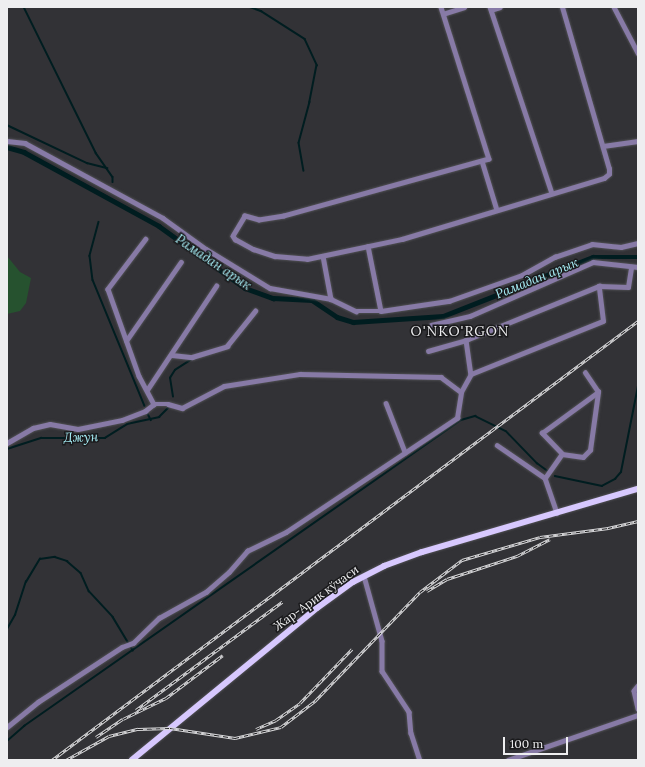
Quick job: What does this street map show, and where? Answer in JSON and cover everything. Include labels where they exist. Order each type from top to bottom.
[{"type":"main road","name":"Жар-Арик кўчаси","points":[[132,760],[266,648],[317,608],[364,576],[403,558],[638,489]]},
{"type":"street","points":[[441,7],[490,156],[482,161],[284,216],[259,220],[245,216],[233,236],[253,249],[276,256],[307,259],[402,239],[604,178],[609,174],[603,146],[562,7]]},
{"type":"street","points":[[443,14],[464,7]]},
{"type":"street","points":[[500,7],[490,8],[552,193]]},
{"type":"street","points":[[614,7],[638,53]]},
{"type":"street","points":[[7,141],[25,142],[163,218],[206,249],[270,288],[301,292],[331,299],[356,311],[381,311],[449,302],[522,275],[555,257],[592,244],[621,246],[638,243]]},
{"type":"street","points":[[603,146],[638,141]]},
{"type":"street","points":[[482,161],[497,210]]},
{"type":"street","points":[[146,239],[108,289],[139,376],[154,404]]},
{"type":"street","points":[[368,246],[381,311]]},
{"type":"street","points":[[323,256],[331,299]]},
{"type":"street","points":[[126,341],[181,262]]},
{"type":"street","points":[[431,325],[470,316],[593,262],[638,267]]},
{"type":"street","points":[[428,351],[466,340],[600,286],[628,287],[631,267]]},
{"type":"street","points":[[147,390],[172,355],[216,286]]},
{"type":"street","points":[[7,727],[38,702],[129,645],[159,618],[206,592],[229,572],[247,551],[286,532],[457,418],[460,392],[471,374],[603,321],[600,286]]},
{"type":"street","points":[[172,355],[192,357],[227,346],[255,311]]},
{"type":"street","points":[[466,340],[471,374]]},
{"type":"street","points":[[585,373],[598,392],[590,450],[583,457],[562,454],[542,433],[598,392]]},
{"type":"street","points":[[7,443],[33,428],[50,424],[78,428],[122,420],[145,411],[154,404],[168,404],[182,408],[224,386],[300,374],[441,377],[460,392]]},
{"type":"street","points":[[386,402],[405,452]]},
{"type":"street","points":[[496,445],[545,478],[557,514]]},
{"type":"street","points":[[545,478],[562,454]]},
{"type":"street","points":[[364,576],[382,641],[382,671],[409,712],[411,733],[420,760]]},
{"type":"street","points":[[638,686],[634,692],[638,709]]},
{"type":"street","points":[[508,760],[638,714]]},
{"type":"green space","points":[[7,256],[20,272],[31,278],[26,303],[20,311],[7,314]]},
{"type":"waterway","points":[[24,7],[96,153],[113,177],[113,182]]},
{"type":"waterway","points":[[250,7],[261,11],[305,39],[317,65],[310,102],[299,143],[304,171]]},
{"type":"waterway","points":[[7,125],[87,163],[107,168]]},
{"type":"waterway","name":"Рамадан арык","points":[[7,147],[24,152],[159,226],[245,288],[273,298],[312,300],[337,317],[353,322],[443,316],[593,257],[638,257]]},
{"type":"waterway","points":[[99,222],[90,256],[93,280],[145,406]]},
{"type":"waterway","name":"Джун","points":[[173,397],[170,378],[175,370],[192,359]]},
{"type":"waterway","points":[[555,476],[602,486],[615,479],[621,472],[638,386]]},
{"type":"waterway","name":"Джун","points":[[7,449],[41,438],[105,438],[127,424],[159,417],[169,407]]},
{"type":"waterway","name":"Джун","points":[[147,412],[151,420]]},
{"type":"waterway","points":[[7,741],[24,726],[461,420],[475,416],[506,431],[537,463],[548,471]]},
{"type":"waterway","points":[[7,629],[15,615],[26,582],[40,559],[55,557],[67,561],[81,573],[89,591],[113,617],[133,650]]},
{"type":"railway","points":[[52,760],[638,321]]},
{"type":"railway","points":[[66,760],[109,736],[138,729],[170,728],[235,738],[281,727],[315,701],[420,592],[462,560],[540,537],[608,528],[638,521]]},
{"type":"railway","points":[[427,591],[447,579],[517,556],[550,539]]},
{"type":"railway","points":[[136,710],[282,602]]},
{"type":"railway","points":[[256,729],[276,720],[300,703],[352,649]]},
{"type":"railway","points":[[96,737],[123,719],[166,698],[223,655]]},
{"type":"district","name":"O'NKO'RGON","points":[[460,331]]}]
